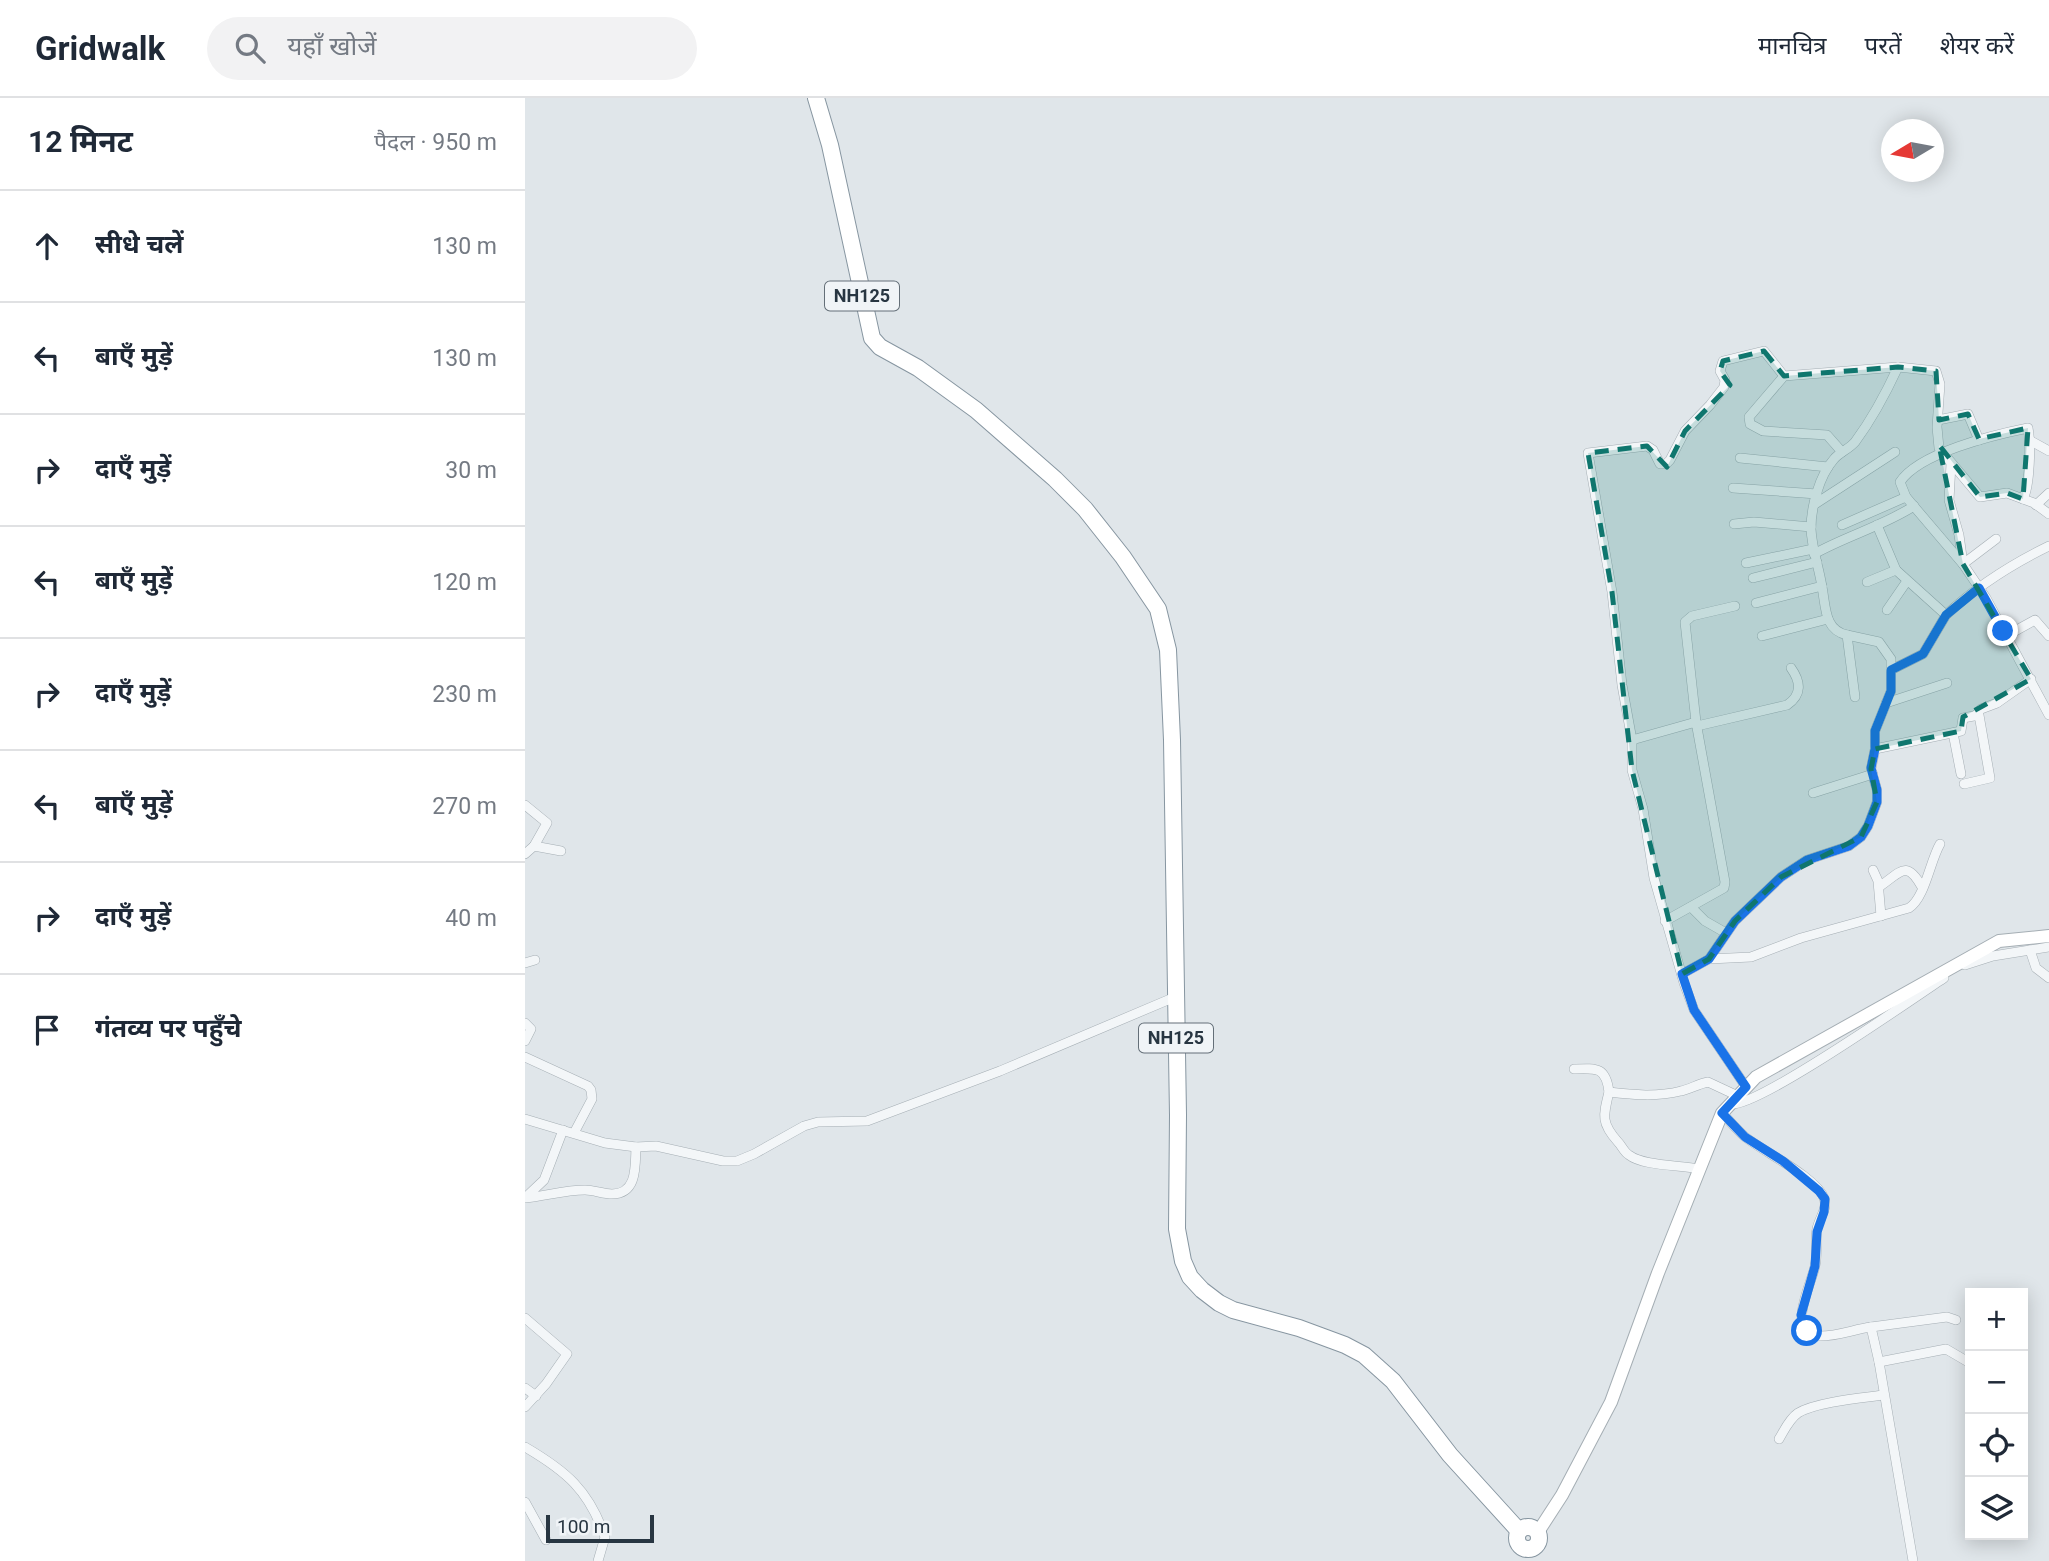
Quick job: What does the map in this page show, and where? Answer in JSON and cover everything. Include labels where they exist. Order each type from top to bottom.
[{"type":"highway","name":"NH125","points":[[816,98],[872,338],[976,410],[1055,479],[1085,509],[1143,584],[1159,610],[1170,670],[1178,1115],[1177,1229],[1183,1261],[1190,1277],[1202,1290],[1233,1310],[1310,1332],[1364,1355],[1393,1381],[1450,1455],[1519,1531],[1519,1545],[1528,1555],[1538,1543],[1538,1532]]},
{"type":"highway","points":[[1519,1531],[1529,1527],[1538,1532]]},
{"type":"main road","points":[[1538,1532],[1562,1495],[1611,1402],[1699,1169],[1734,1100],[1756,1077],[1999,941],[2049,936]]},
{"type":"street","points":[[1784,376],[1764,351],[1723,361],[1720,371],[1725,380],[1724,387],[1685,430],[1666,464],[1660,464],[1653,450],[1647,446],[1588,453],[1612,592],[1622,685],[1633,740],[1632,770],[1643,809],[1654,878],[1665,921],[1694,1010],[1734,1100],[1745,1137],[1783,1161],[1825,1199],[1817,1232],[1815,1266],[1801,1315],[1803,1325],[1817,1336],[1947,1317],[1956,1320]]},
{"type":"street","points":[[1709,959],[1738,918],[1781,877],[1807,860],[1839,851],[1861,837],[1873,817],[1877,802],[1871,768],[1875,731],[1891,691],[1891,659],[1879,642],[1837,632],[1828,619],[1814,555],[1811,527],[1816,499],[1828,467],[1856,440],[1889,387],[1898,367]]},
{"type":"street","points":[[1842,452],[1827,435],[1762,431],[1750,424],[1749,417],[1784,376],[1898,367],[1936,371],[1940,384],[1939,448],[1943,454],[1980,497],[2007,493],[2036,505],[2049,514]]},
{"type":"street","points":[[1938,420],[1968,414],[1979,440]]},
{"type":"street","points":[[2023,499],[2028,488],[2031,441],[2028,428],[1979,440],[1943,454],[1906,473],[1900,482],[1906,497],[1963,564],[1979,588],[2049,715]]},
{"type":"street","points":[[2031,441],[2049,451]]},
{"type":"street","points":[[1733,488],[1816,499],[1895,452]]},
{"type":"street","points":[[1740,458],[1828,467]]},
{"type":"street","points":[[1951,464],[1949,500],[1959,535],[1963,564]]},
{"type":"street","points":[[2036,505],[2049,493]]},
{"type":"street","points":[[1842,524],[1906,497]]},
{"type":"street","points":[[1753,578],[1814,555],[1914,506]]},
{"type":"street","points":[[1734,524],[1754,522],[1811,527]]},
{"type":"street","points":[[1877,526],[1896,570],[1946,615]]},
{"type":"street","points":[[1963,564],[1996,539]]},
{"type":"street","points":[[1891,670],[1923,654],[1946,615],[1979,588],[2049,546]]},
{"type":"street","points":[[1745,563],[1814,555]]},
{"type":"street","points":[[1867,582],[1896,570]]},
{"type":"street","points":[[1887,610],[1907,581]]},
{"type":"street","points":[[1756,603],[1822,586]]},
{"type":"street","points":[[1665,921],[1722,890],[1725,884],[1696,724],[1685,622],[1692,616],[1735,606]]},
{"type":"street","points":[[1762,636],[1828,619]]},
{"type":"street","points":[[2006,636],[2035,620],[2049,636]]},
{"type":"street","points":[[1847,635],[1855,697]]},
{"type":"street","points":[[1633,740],[1787,705],[1795,700],[1799,688],[1791,668]]},
{"type":"street","points":[[1875,749],[1962,730],[1965,717],[1997,703],[2031,679]]},
{"type":"street","points":[[1886,703],[1947,683]]},
{"type":"street","points":[[1964,784],[1990,778],[1980,718],[1977,714]]},
{"type":"street","points":[[1953,733],[1961,774]]},
{"type":"street","points":[[1813,793],[1873,775]]},
{"type":"street","points":[[525,805],[547,823],[534,846],[525,854]]},
{"type":"street","points":[[1682,974],[1709,959],[1751,957],[1801,938],[1913,906],[1919,899],[1940,844]]},
{"type":"street","points":[[534,846],[561,851]]},
{"type":"street","points":[[1873,870],[1879,887],[1881,916]]},
{"type":"street","points":[[1879,887],[1909,870],[1922,887]]},
{"type":"street","points":[[1691,907],[1705,921],[1726,933]]},
{"type":"street","points":[[1609,1092],[1637,1096],[1660,1094],[1711,1082],[1734,1100],[1744,1102],[1811,1065],[1960,967],[1993,956],[2049,947]]},
{"type":"street","points":[[2030,950],[2036,968],[2049,978]]},
{"type":"street","points":[[525,963],[535,960]]},
{"type":"street","points":[[525,1119],[605,1143],[636,1147],[656,1146],[723,1161],[737,1161],[804,1126],[818,1122],[867,1121],[1000,1071],[1175,998]]},
{"type":"street","points":[[525,1023],[531,1029],[525,1041]]},
{"type":"street","points":[[525,1057],[588,1086],[591,1090],[592,1099],[574,1133]]},
{"type":"street","points":[[1574,1069],[1593,1068],[1607,1078],[1609,1092],[1604,1111],[1605,1122],[1607,1129],[1626,1153],[1637,1160],[1699,1169]]},
{"type":"street","points":[[525,1198],[544,1180],[563,1130]]},
{"type":"street","points":[[525,1198],[586,1190],[619,1193],[627,1189],[632,1182],[636,1147]]},
{"type":"street","points":[[525,1318],[567,1354],[525,1408]]},
{"type":"street","points":[[1871,1327],[1913,1561]]},
{"type":"street","points":[[1879,1362],[1946,1349],[1965,1360]]},
{"type":"street","points":[[525,1388],[536,1396]]},
{"type":"street","points":[[1779,1439],[1791,1419],[1801,1411],[1835,1402],[1884,1395]]},
{"type":"street","points":[[525,1447],[557,1465],[582,1491],[605,1534],[599,1561]]},
{"type":"street","points":[[525,1502],[546,1540]]},
{"type":"highlighted area","points":[[1764,351],[1784,376],[1898,367],[1936,371],[1939,420],[1968,414],[1979,439],[2028,428],[2023,499],[2007,493],[1980,497],[1939,445],[1963,564],[2031,679],[1963,717],[1961,731],[1875,749],[1871,769],[1877,802],[1861,837],[1781,877],[1735,921],[1709,959],[1682,974],[1632,770],[1612,592],[1588,453],[1647,446],[1667,467],[1685,431],[1730,385],[1720,371],[1723,361]]},
{"type":"route","points":[[1807,1331],[1802,1321],[1802,1307],[1817,1258],[1817,1232],[1825,1199],[1783,1161],[1745,1137],[1722,1113],[1746,1087],[1694,1010],[1682,974],[1709,959],[1735,921],[1781,877],[1807,860],[1839,851],[1861,837],[1873,817],[1877,802],[1871,768],[1872,758],[1875,731],[1891,691],[1891,670],[1923,654],[1946,615],[1979,588],[2003,631]]}]
